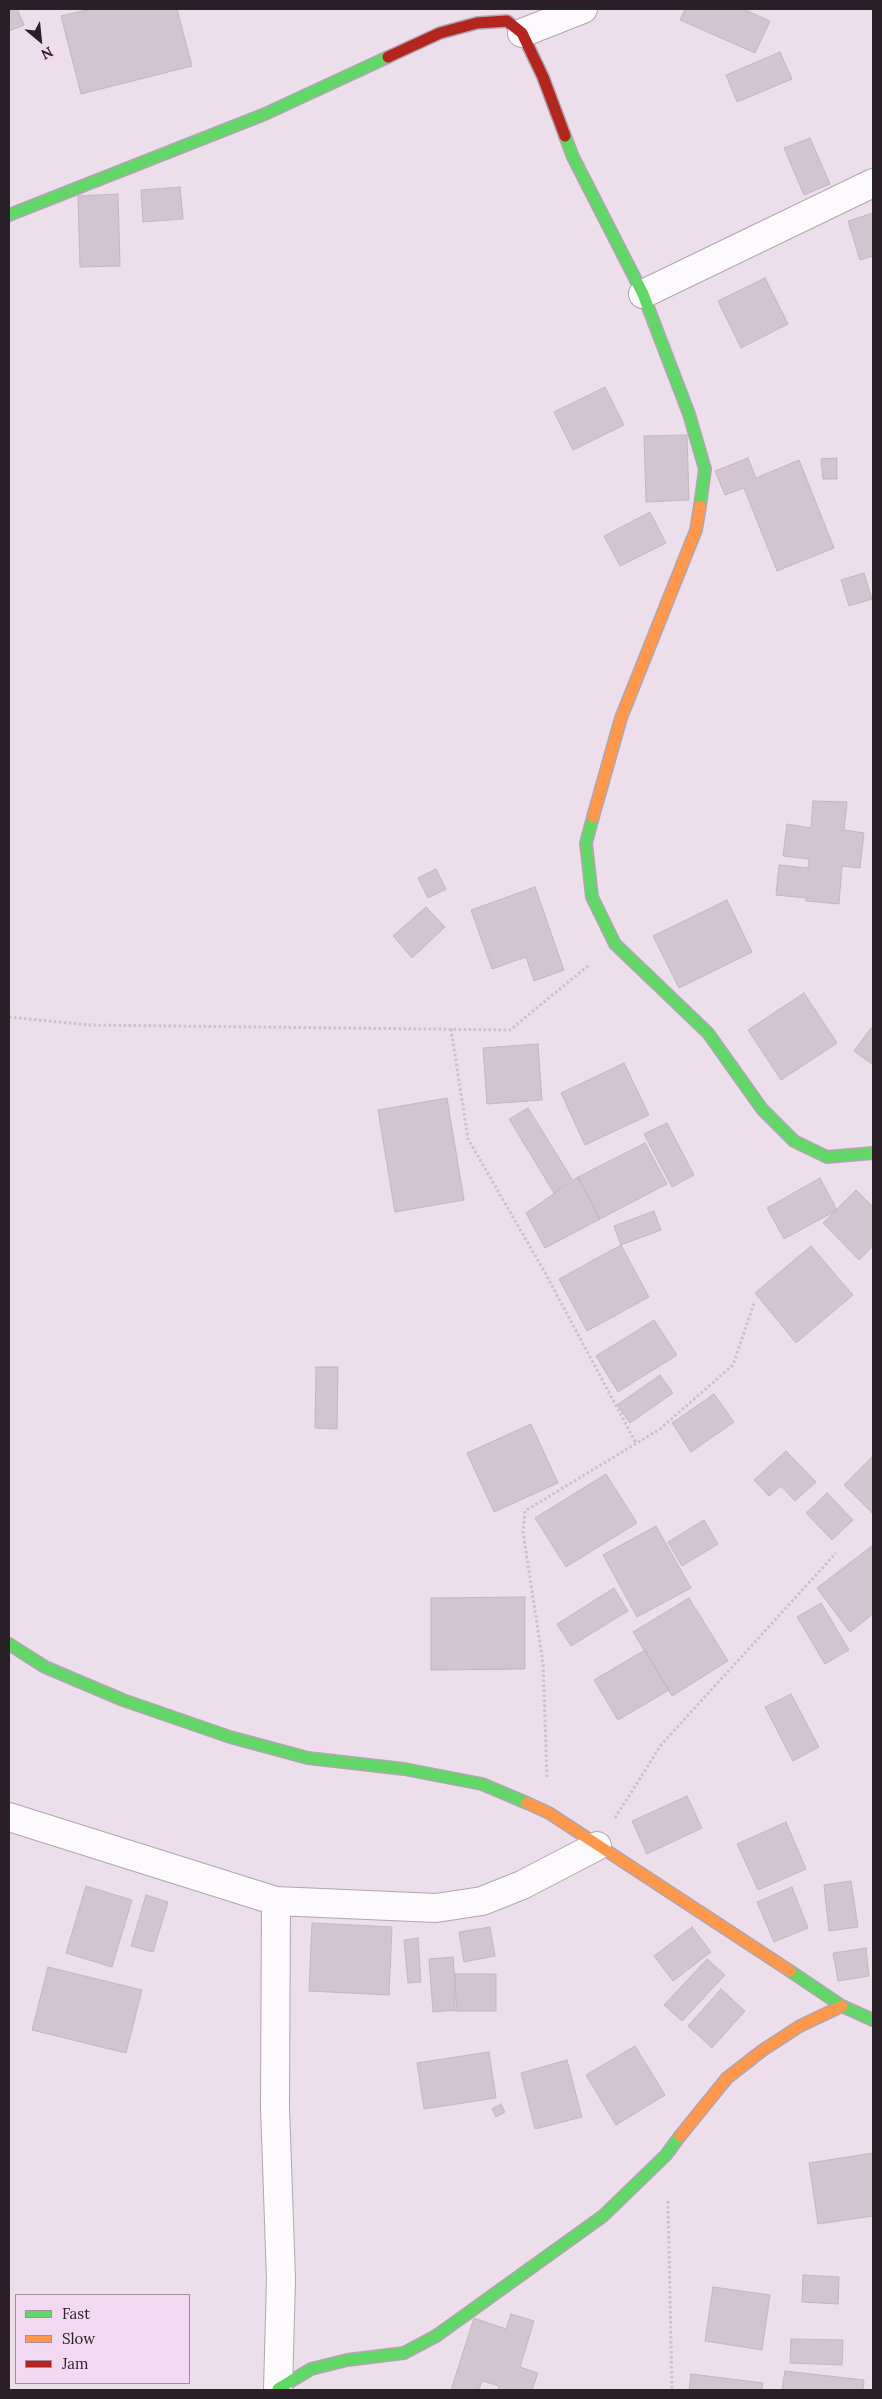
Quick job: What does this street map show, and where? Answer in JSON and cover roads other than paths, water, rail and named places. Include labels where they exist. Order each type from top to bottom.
[{"type":"street","points":[[9,215],[265,114],[440,33],[477,22],[510,21],[583,9]]},
{"type":"street","points":[[510,21],[543,77],[573,158],[643,294],[689,414],[705,469],[696,530],[622,718],[586,842],[592,897],[614,944],[708,1033],[762,1109],[794,1141],[827,1157],[873,1153]]},
{"type":"street","points":[[643,294],[873,183]]},
{"type":"street","points":[[9,1644],[45,1667],[123,1700],[230,1737],[308,1758],[404,1769],[482,1784],[549,1813],[842,2006],[873,2020]]},
{"type":"street","points":[[9,1817],[276,1901],[436,1908],[482,1901],[522,1885],[598,1846]]},
{"type":"street","points":[[276,1901],[275,2107],[281,2279],[278,2390]]},
{"type":"street","points":[[278,2390],[311,2369],[347,2360],[404,2353],[420,2346],[603,2216],[666,2155],[700,2109],[727,2078],[763,2050],[800,2026],[842,2006]]}]
